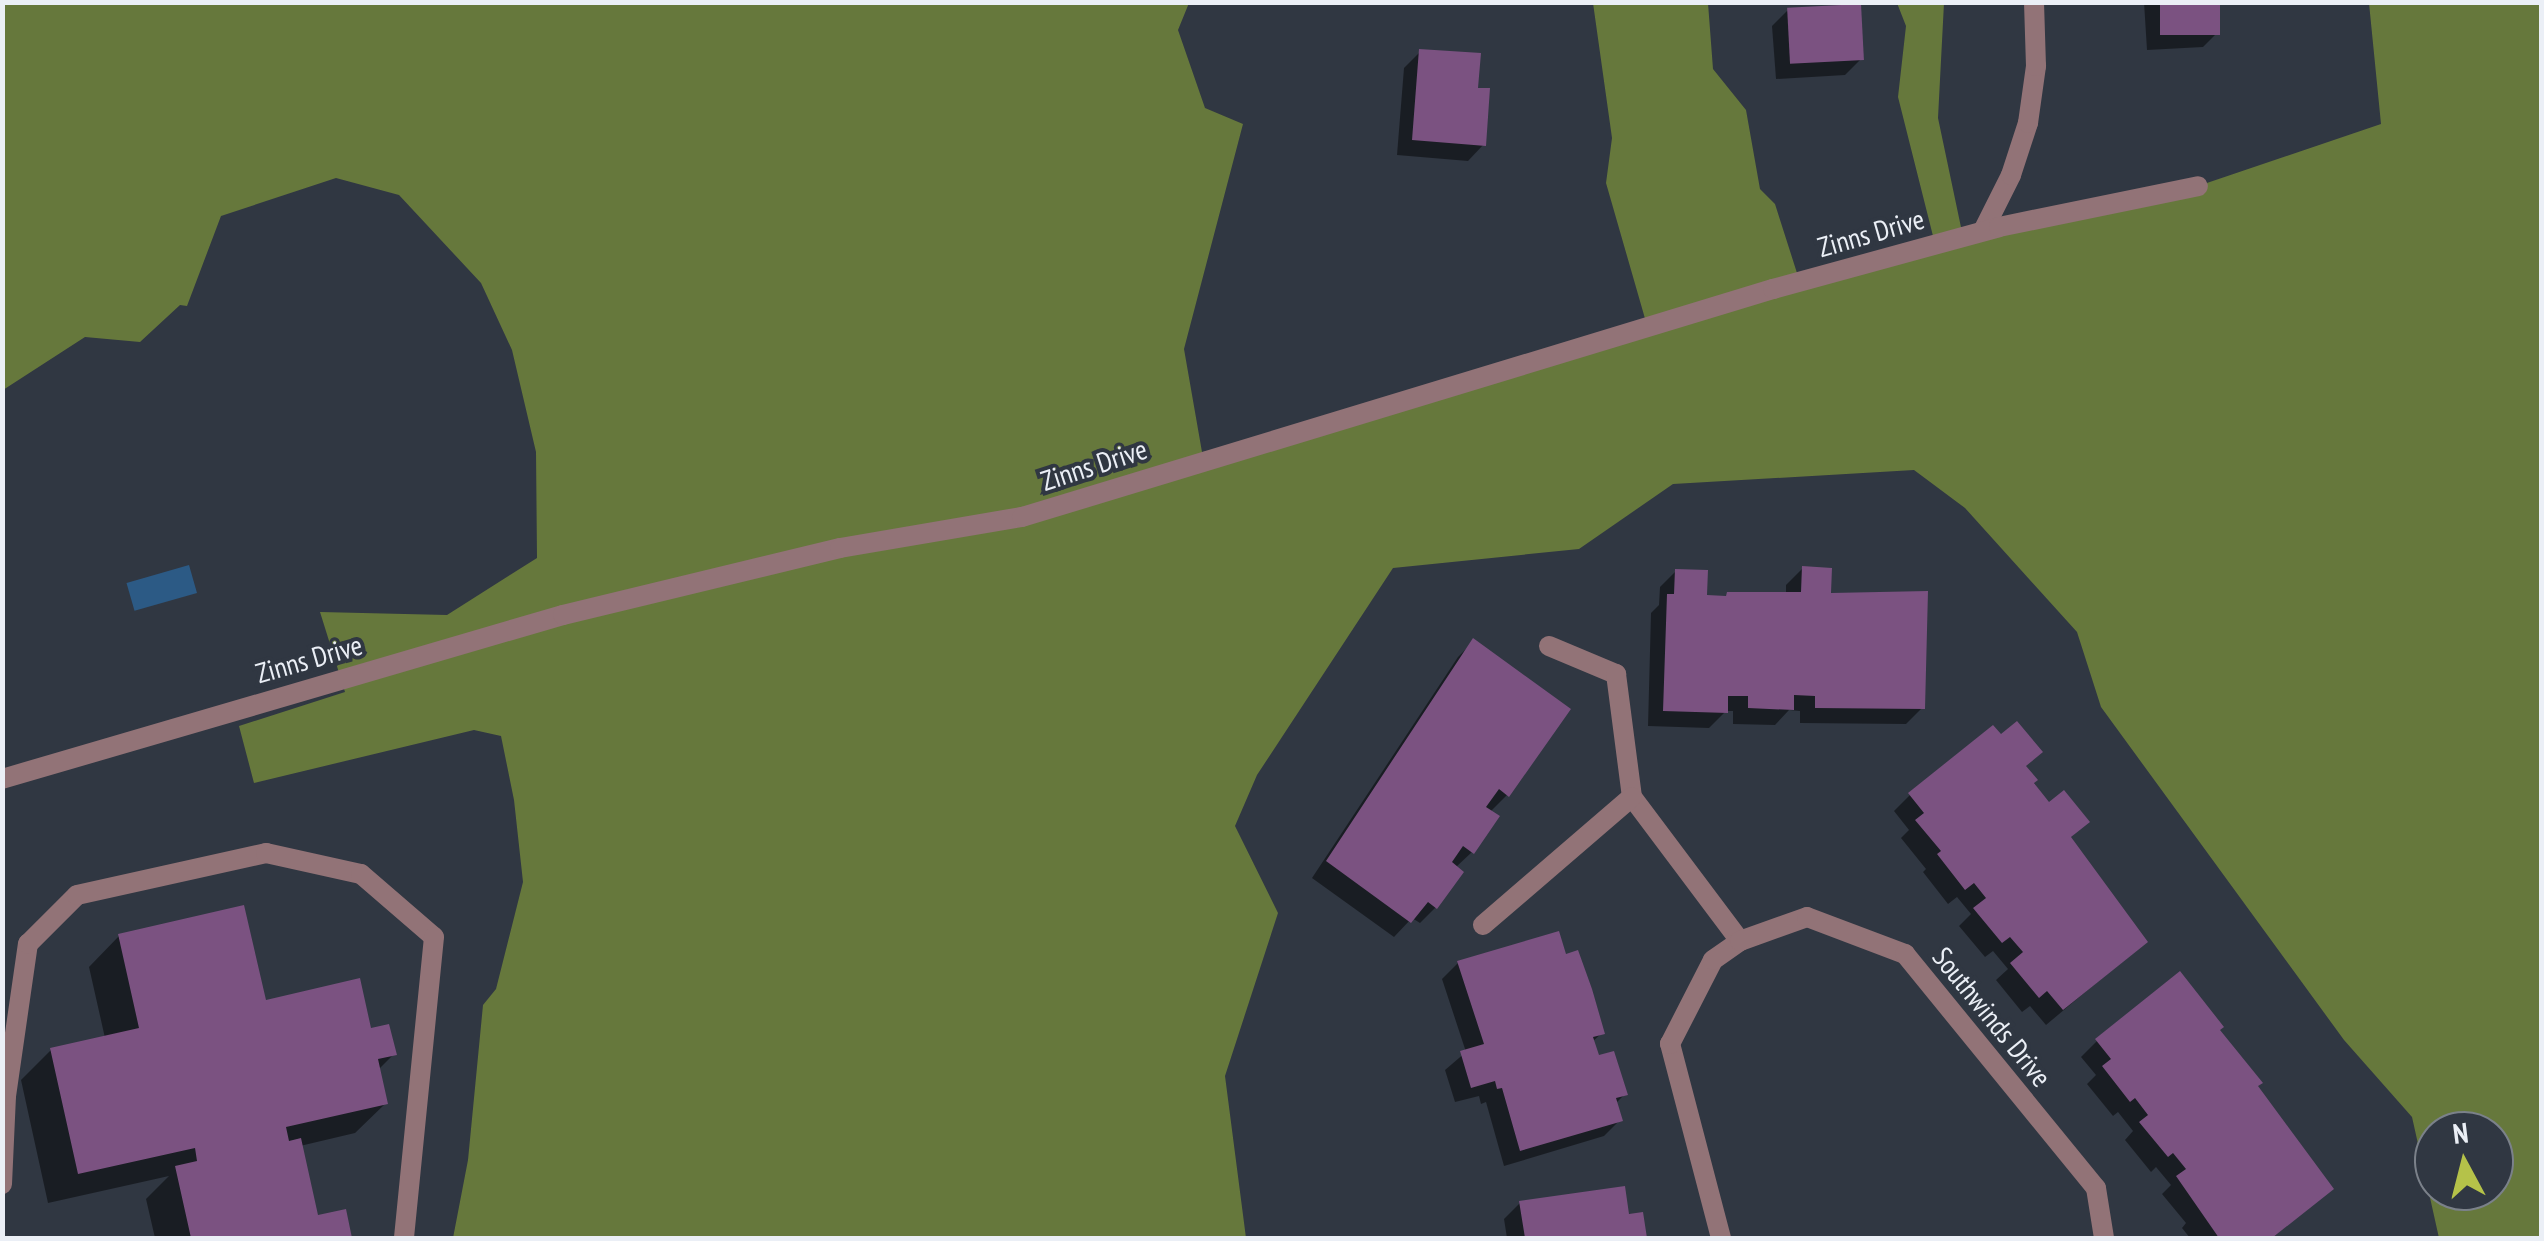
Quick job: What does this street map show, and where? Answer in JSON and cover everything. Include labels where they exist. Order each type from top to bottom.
[{"type":"street","points":[[1983,231],[2011,175],[2028,124],[2036,66],[2034,2]]},
{"type":"street","name":"Zinns Drive","points":[[2,779],[563,615],[840,548],[1022,517],[1574,348],[1983,231],[2198,186]]},
{"type":"street","points":[[1549,646],[1616,674],[1632,796],[1740,941]]},
{"type":"street","points":[[1483,925],[1632,796]]},
{"type":"street","points":[[2,1184],[6,1096],[28,944],[77,896],[266,853],[361,874],[434,937],[404,1238]]},
{"type":"street","name":"Southwinds Drive","points":[[1722,1238],[1670,1044],[1713,960],[1740,941],[1806,917],[1905,954],[2096,1188],[2104,1238]]},
{"type":"green space","points":[[3,3],[1189,3],[1178,30],[1205,108],[1243,124],[1184,349],[1202,452],[1227,449],[1646,322],[1606,183],[1612,138],[1593,3],[1708,3],[1713,69],[1746,110],[1760,189],[1775,204],[1797,273],[1934,240],[1898,97],[1906,26],[1897,3],[1944,3],[1938,118],[1962,232],[2198,186],[2381,124],[2369,3],[2541,3],[2541,1238],[2439,1238],[2433,1211],[2514,1211],[2514,1111],[2414,1111],[2414,1126],[2412,1117],[2344,1040],[2101,707],[2077,632],[1965,508],[1914,470],[1673,484],[1579,549],[1393,568],[1257,775],[1235,826],[1278,913],[1225,1076],[1246,1238],[453,1238],[468,1160],[483,1005],[496,989],[523,882],[514,800],[501,736],[474,730],[254,783],[239,726],[345,692],[320,612],[447,615],[537,558],[536,452],[512,350],[481,283],[399,195],[336,178],[221,216],[187,306],[180,305],[140,342],[85,337],[3,390]]},
{"type":"water","points":[[189,565],[197,593],[135,611],[127,583]]},
{"type":"building","points":[[2160,2],[2220,2],[2220,35],[2160,35]]},
{"type":"building","points":[[1861,4],[1864,60],[1790,64],[1787,8]]},
{"type":"building","points":[[1419,49],[1481,53],[1478,88],[1490,88],[1486,146],[1412,140]]},
{"type":"building","points":[[1802,566],[1832,568],[1831,593],[1928,591],[1925,709],[1815,708],[1815,696],[1794,695],[1794,710],[1748,708],[1748,696],[1728,696],[1728,713],[1663,711],[1667,594],[1674,594],[1675,569],[1708,570],[1707,595],[1726,596],[1727,592],[1801,592]]},
{"type":"building","points":[[1473,638],[1571,709],[1509,797],[1499,789],[1486,807],[1500,816],[1474,854],[1463,846],[1452,862],[1464,872],[1437,909],[1428,902],[1411,923],[1326,861]]},
{"type":"building","points":[[2017,721],[2043,752],[2026,766],[2038,780],[2034,783],[2049,802],[2064,790],[2090,822],[2071,837],[2148,942],[2063,1010],[2047,991],[2039,998],[2010,963],[2023,952],[2010,937],[2002,943],[1973,908],[1986,898],[1974,883],[1965,890],[1937,854],[1941,851],[1915,820],[1924,813],[1908,793],[1993,725],[2001,734]]},
{"type":"building","points":[[244,905],[266,1000],[360,978],[371,1028],[389,1024],[397,1055],[378,1059],[388,1104],[286,1127],[289,1141],[301,1138],[318,1215],[346,1209],[352,1238],[191,1238],[175,1166],[197,1161],[195,1148],[78,1174],[50,1048],[139,1028],[118,934]]},
{"type":"building","points":[[1559,931],[1566,954],[1578,950],[1592,989],[1605,1034],[1593,1037],[1599,1055],[1614,1051],[1628,1095],[1616,1098],[1623,1121],[1520,1151],[1502,1088],[1497,1089],[1495,1081],[1471,1088],[1460,1051],[1484,1044],[1457,961]]},
{"type":"building","points":[[2180,971],[2224,1027],[2220,1030],[2263,1083],[2258,1086],[2334,1189],[2272,1238],[2219,1238],[2176,1176],[2186,1169],[2173,1153],[2168,1157],[2139,1122],[2148,1115],[2135,1098],[2130,1102],[2102,1066],[2111,1059],[2095,1039]]},
{"type":"building","points":[[1625,1186],[1629,1214],[1643,1212],[1647,1238],[1525,1238],[1519,1201]]}]
